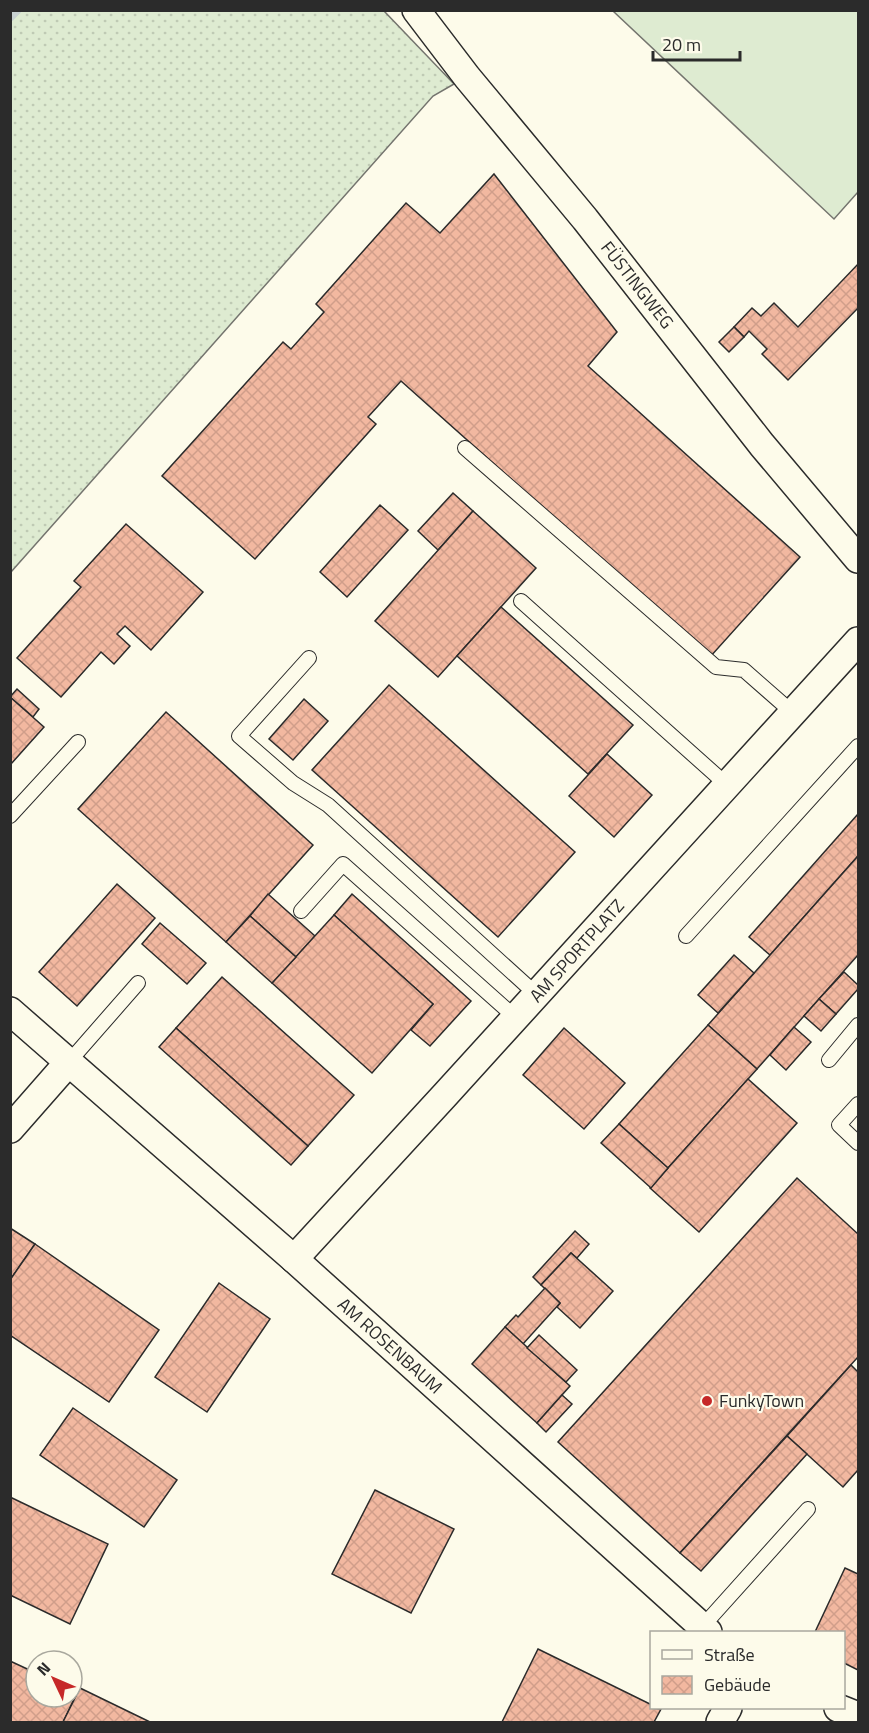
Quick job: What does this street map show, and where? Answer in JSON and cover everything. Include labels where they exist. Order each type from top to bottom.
[{"type":"street","name":"FÜSTINGWEG","points":[[416,10],[467,76],[585,219],[762,445],[858,559]]},
{"type":"street","name":"AM SPORTPLATZ","points":[[294,1259],[858,641]]},
{"type":"street","name":"AM ROSENBAUM","points":[[10,1011],[294,1259],[705,1630]]},
{"type":"street","points":[[10,1129],[68,1063]]},
{"type":"street","points":[[842,1709],[858,1716]]},
{"type":"lane","points":[[465,448],[716,667],[744,670],[793,713]]},
{"type":"lane","points":[[521,601],[727,785]]},
{"type":"lane","points":[[309,658],[239,736],[293,783],[328,806],[537,994]]},
{"type":"lane","points":[[10,816],[78,742]]},
{"type":"lane","points":[[686,936],[858,746]]},
{"type":"lane","points":[[301,911],[343,864],[516,1018]]},
{"type":"lane","points":[[68,1063],[138,983]]},
{"type":"lane","points":[[829,1060],[858,1025]]},
{"type":"lane","points":[[858,1104],[839,1125],[858,1143]]},
{"type":"lane","points":[[705,1630],[808,1509]]},
{"type":"green space","points":[[11,10],[384,11],[454,84],[433,96],[11,572]]},
{"type":"green space","points":[[613,11],[858,11],[858,192],[834,219]]},
{"type":"building","points":[[494,174],[617,332],[588,366],[800,557],[710,657],[401,381],[368,417],[376,424],[255,559],[162,476],[283,342],[291,349],[324,312],[316,304],[406,203],[440,233]]},
{"type":"building","points":[[858,264],[858,308],[788,380],[762,354],[767,349],[749,331],[744,337],[734,327],[752,308],[761,316],[774,303],[798,327]]},
{"type":"building","points":[[734,327],[744,337],[729,352],[719,342]]},
{"type":"building","points":[[453,493],[473,511],[438,550],[418,531]]},
{"type":"building","points":[[380,505],[408,530],[347,597],[320,572]]},
{"type":"building","points":[[473,511],[536,568],[438,677],[375,621]]},
{"type":"building","points":[[126,524],[203,592],[151,650],[125,626],[117,634],[130,646],[114,664],[101,652],[61,697],[17,658],[81,587],[74,581]]},
{"type":"building","points":[[501,607],[633,725],[588,774],[457,656]]},
{"type":"building","points":[[389,685],[575,852],[498,937],[312,770]]},
{"type":"building","points":[[17,689],[39,709],[33,717],[10,697]]},
{"type":"building","points":[[10,697],[44,727],[11,764],[10,763]]},
{"type":"building","points":[[304,699],[328,721],[293,760],[269,739]]},
{"type":"building","points":[[166,712],[313,845],[226,942],[78,809]]},
{"type":"building","points":[[607,754],[652,795],[614,837],[569,796]]},
{"type":"building","points":[[858,814],[858,856],[770,955],[749,937]]},
{"type":"building","points":[[858,856],[858,955],[757,1069],[708,1025]]},
{"type":"building","points":[[117,884],[155,918],[77,1006],[39,972]]},
{"type":"building","points":[[268,894],[315,936],[296,957],[250,916]]},
{"type":"building","points":[[352,894],[471,1001],[430,1046],[411,1030],[433,1004],[334,915]]},
{"type":"building","points":[[334,915],[433,1004],[372,1073],[272,983]]},
{"type":"building","points":[[250,916],[296,957],[272,983],[226,942]]},
{"type":"building","points":[[160,923],[206,963],[187,984],[142,944]]},
{"type":"building","points":[[734,955],[754,973],[718,1013],[698,995]]},
{"type":"building","points":[[844,972],[858,985],[858,989],[836,1014],[819,999]]},
{"type":"building","points":[[222,977],[354,1095],[308,1146],[176,1028]]},
{"type":"building","points":[[819,999],[836,1014],[821,1031],[804,1016]]},
{"type":"building","points":[[708,1025],[757,1069],[668,1168],[619,1124]]},
{"type":"building","points":[[794,1027],[811,1042],[786,1070],[770,1055]]},
{"type":"building","points":[[176,1028],[308,1146],[291,1165],[159,1047]]},
{"type":"building","points":[[564,1028],[625,1083],[584,1129],[523,1075]]},
{"type":"building","points":[[748,1079],[797,1123],[699,1232],[650,1188]]},
{"type":"building","points":[[619,1124],[668,1168],[651,1188],[601,1143]]},
{"type":"building","name":"FunkyTown","points":[[797,1178],[858,1234],[858,1357],[680,1553],[558,1442]]},
{"type":"building","points":[[10,1228],[35,1244],[10,1280]]},
{"type":"building","points":[[575,1231],[589,1244],[577,1258],[571,1253],[541,1285],[533,1277]]},
{"type":"building","points":[[35,1244],[159,1330],[109,1402],[10,1335],[10,1280]]},
{"type":"building","points":[[571,1253],[613,1291],[580,1328],[557,1307],[560,1303],[541,1285]]},
{"type":"building","points":[[219,1283],[270,1319],[207,1412],[155,1377]]},
{"type":"building","points":[[545,1288],[560,1303],[523,1344],[505,1327],[516,1315],[518,1317]]},
{"type":"building","points":[[505,1327],[570,1386],[537,1423],[472,1364]]},
{"type":"building","points":[[539,1335],[577,1370],[566,1382],[527,1348]]},
{"type":"building","points":[[851,1365],[858,1372],[858,1470],[843,1487],[787,1436]]},
{"type":"building","points":[[562,1395],[572,1404],[546,1432],[537,1423]]},
{"type":"building","points":[[73,1408],[177,1480],[144,1527],[40,1455]]},
{"type":"building","points":[[787,1436],[807,1454],[701,1571],[680,1553]]},
{"type":"building","points":[[375,1490],[454,1529],[411,1613],[332,1574]]},
{"type":"building","points":[[10,1497],[108,1544],[70,1624],[10,1595]]},
{"type":"building","points":[[845,1568],[858,1574],[858,1670],[845,1664],[845,1631],[815,1631]]},
{"type":"building","points":[[538,1649],[650,1704],[650,1709],[661,1709],[654,1722],[502,1722]]},
{"type":"building","points":[[10,1661],[24,1667],[24,1709],[69,1709],[63,1722],[10,1722]]},
{"type":"building","points":[[84,1690],[150,1722],[63,1722],[70,1709],[84,1709]]},
{"type":"waterway","points":[[10,17],[17,10]]},
{"type":"place","name":"FunkyTown","points":[[707,1401]]}]
